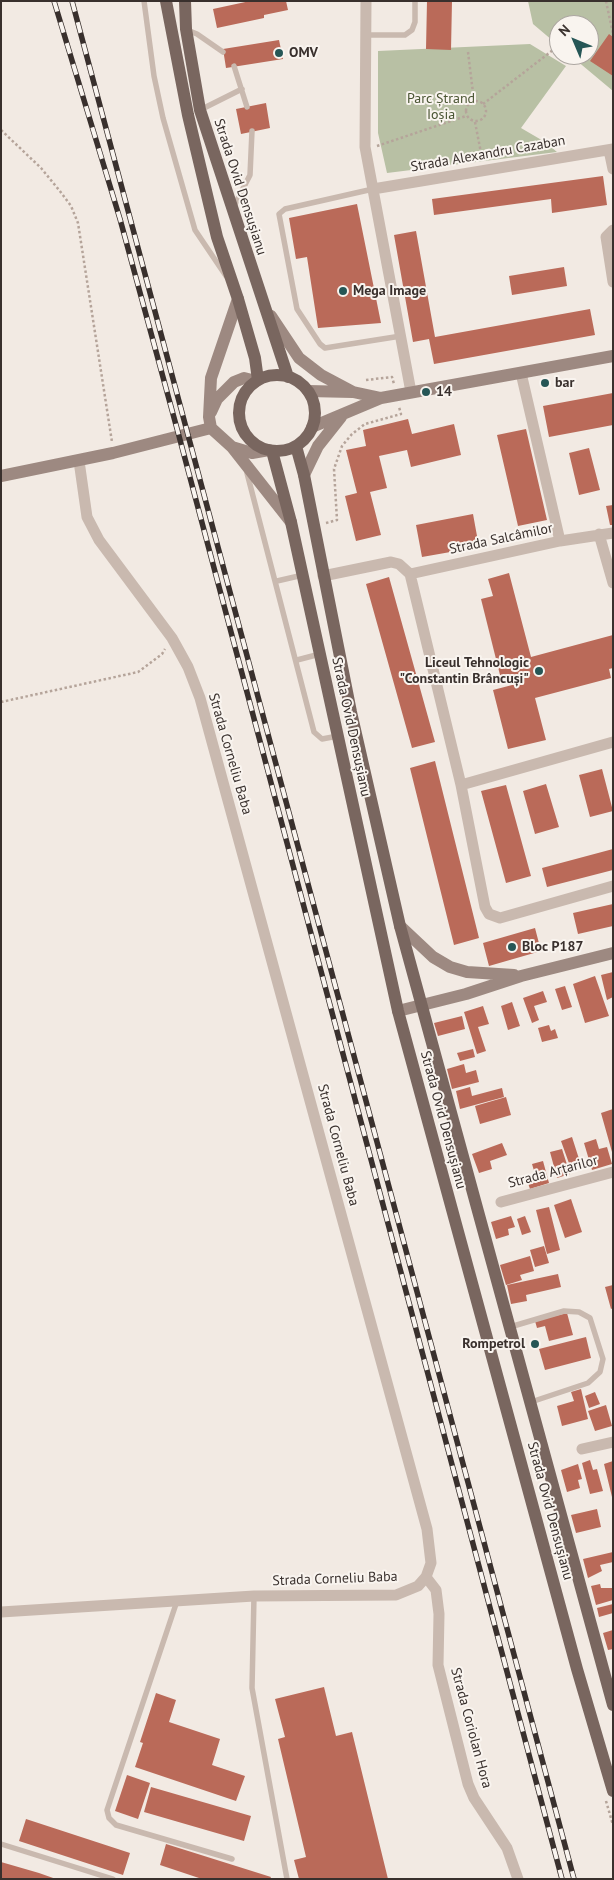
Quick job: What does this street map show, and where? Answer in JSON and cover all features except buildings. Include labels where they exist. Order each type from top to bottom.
[{"type":"main road","name":"Strada Ovid Densușianu","points":[[166,1],[192,134],[217,237],[237,294],[255,358],[257,381]]},
{"type":"main road","name":"Strada Ovid Densușianu","points":[[184,1],[186,29],[200,110],[288,377]]},
{"type":"main road","points":[[237,294],[211,378],[210,422],[291,522]]},
{"type":"main road","points":[[262,301],[299,358],[321,375],[353,392]]},
{"type":"main road","points":[[312,427],[347,410],[381,398],[613,356]]},
{"type":"main road","points":[[232,447],[252,453],[284,450],[296,446],[306,438],[312,427],[315,415],[313,403],[308,391],[299,382],[288,377],[268,376],[257,381],[243,396],[239,415],[241,425],[251,441],[270,450]]},
{"type":"main road","points":[[210,422],[217,399],[234,382],[244,378],[257,381]]},
{"type":"main road","points":[[308,391],[353,392],[381,398]]},
{"type":"main road","points":[[304,475],[318,446],[347,410]]},
{"type":"main road","points":[[1,476],[113,453],[210,422]]},
{"type":"main road","name":"Strada Ovid Densușianu","points":[[296,446],[304,475],[351,712],[400,926],[420,1005],[613,1704]]},
{"type":"main road","name":"Strada Ovid Densușianu","points":[[270,450],[291,522],[398,1011],[577,1669],[613,1791]]},
{"type":"main road","points":[[400,926],[432,957],[450,967],[467,972],[521,976]]},
{"type":"main road","points":[[398,1011],[521,976],[613,953]]},
{"type":"street","points":[[366,1],[365,147],[411,392]]},
{"type":"street","name":"Strada Alexandru Cazaban","points":[[373,189],[611,150],[613,169]]},
{"type":"street","points":[[613,230],[606,237],[613,282]]},
{"type":"street","points":[[521,373],[560,542]]},
{"type":"street","name":"Strada Corneliu Baba","points":[[1,1612],[254,1596],[396,1595],[418,1586],[426,1577],[431,1552],[428,1529],[200,698],[188,667],[172,638],[99,540],[88,517],[79,461]]},
{"type":"street","points":[[599,534],[613,583]]},
{"type":"street","name":"Strada Salcâmilor","points":[[410,574],[599,534],[613,534]]},
{"type":"street","points":[[324,576],[391,562],[398,564],[410,574],[461,785],[485,907],[489,914],[500,918],[613,886]]},
{"type":"street","points":[[461,785],[613,742]]},
{"type":"street","name":"Strada Arțarilor","points":[[500,1202],[613,1172]]},
{"type":"street","points":[[582,1449],[613,1442]]},
{"type":"street","name":"Strada Coriolan Hora","points":[[426,1577],[436,1590],[439,1614],[438,1664],[468,1784],[474,1798],[507,1848],[518,1879]]},
{"type":"lane","name":"Strada Ovid Densușianu","points":[[144,1],[154,76],[163,118],[195,230],[237,294]]},
{"type":"lane","points":[[366,40],[404,35],[412,30],[415,22],[415,1]]},
{"type":"lane","points":[[186,29],[197,34],[223,52]]},
{"type":"lane","points":[[234,66],[247,107]]},
{"type":"lane","points":[[200,110],[242,89]]},
{"type":"lane","points":[[232,211],[250,175],[252,132]]},
{"type":"lane","points":[[373,189],[285,209],[279,214],[297,309],[320,344],[325,348],[400,336]]},
{"type":"lane","points":[[245,463],[316,735],[325,740],[338,736]]},
{"type":"lane","points":[[277,581],[303,576]]},
{"type":"lane","points":[[297,660],[320,654]]},
{"type":"lane","points":[[509,1327],[564,1311],[579,1312],[590,1318],[602,1359],[600,1372],[588,1383],[531,1402]]},
{"type":"lane","points":[[254,1596],[252,1688],[287,1879]]},
{"type":"lane","points":[[177,1601],[107,1810],[109,1818],[116,1825],[232,1859]]},
{"type":"lane","points":[[1,1844],[113,1879]]},
{"type":"path","points":[[606,1],[613,34]]},
{"type":"path","points":[[468,52],[474,101]]},
{"type":"path","points":[[483,104],[549,53]]},
{"type":"path","points":[[466,116],[466,106],[474,101]]},
{"type":"path","points":[[474,101],[483,104],[486,110],[484,117],[475,121]]},
{"type":"path","points":[[365,147],[382,145],[466,116],[475,121]]},
{"type":"path","points":[[475,121],[484,170]]},
{"type":"path","points":[[1,130],[41,168],[71,206],[78,223],[113,453]]},
{"type":"path","points":[[1,702],[138,672],[162,654],[172,638]]},
{"type":"green space","points":[[528,1],[613,1],[613,91],[582,65],[599,65],[599,15],[549,15],[549,38],[533,24]]},
{"type":"green space","name":"Parc Ștrand Ioșia","points":[[530,44],[549,56],[549,65],[566,66],[521,128],[545,142],[557,152],[387,173],[378,133],[378,51]]},
{"type":"railway","points":[[54,1],[120,219],[179,436],[562,1879]]},
{"type":"railway","points":[[72,1],[574,1879]]},
{"type":"place","name":"OMV","points":[[279,53]]},
{"type":"place","name":"Mega Image","points":[[343,291]]},
{"type":"place","name":"bar","points":[[545,383]]},
{"type":"place","name":"14","points":[[426,392]]},
{"type":"place","name":"Liceul Tehnologic \"Constantin Brâncuși\"","points":[[539,671]]},
{"type":"place","name":"Bloc P187","points":[[512,947]]},
{"type":"place","name":"Rompetrol","points":[[535,1344]]}]
